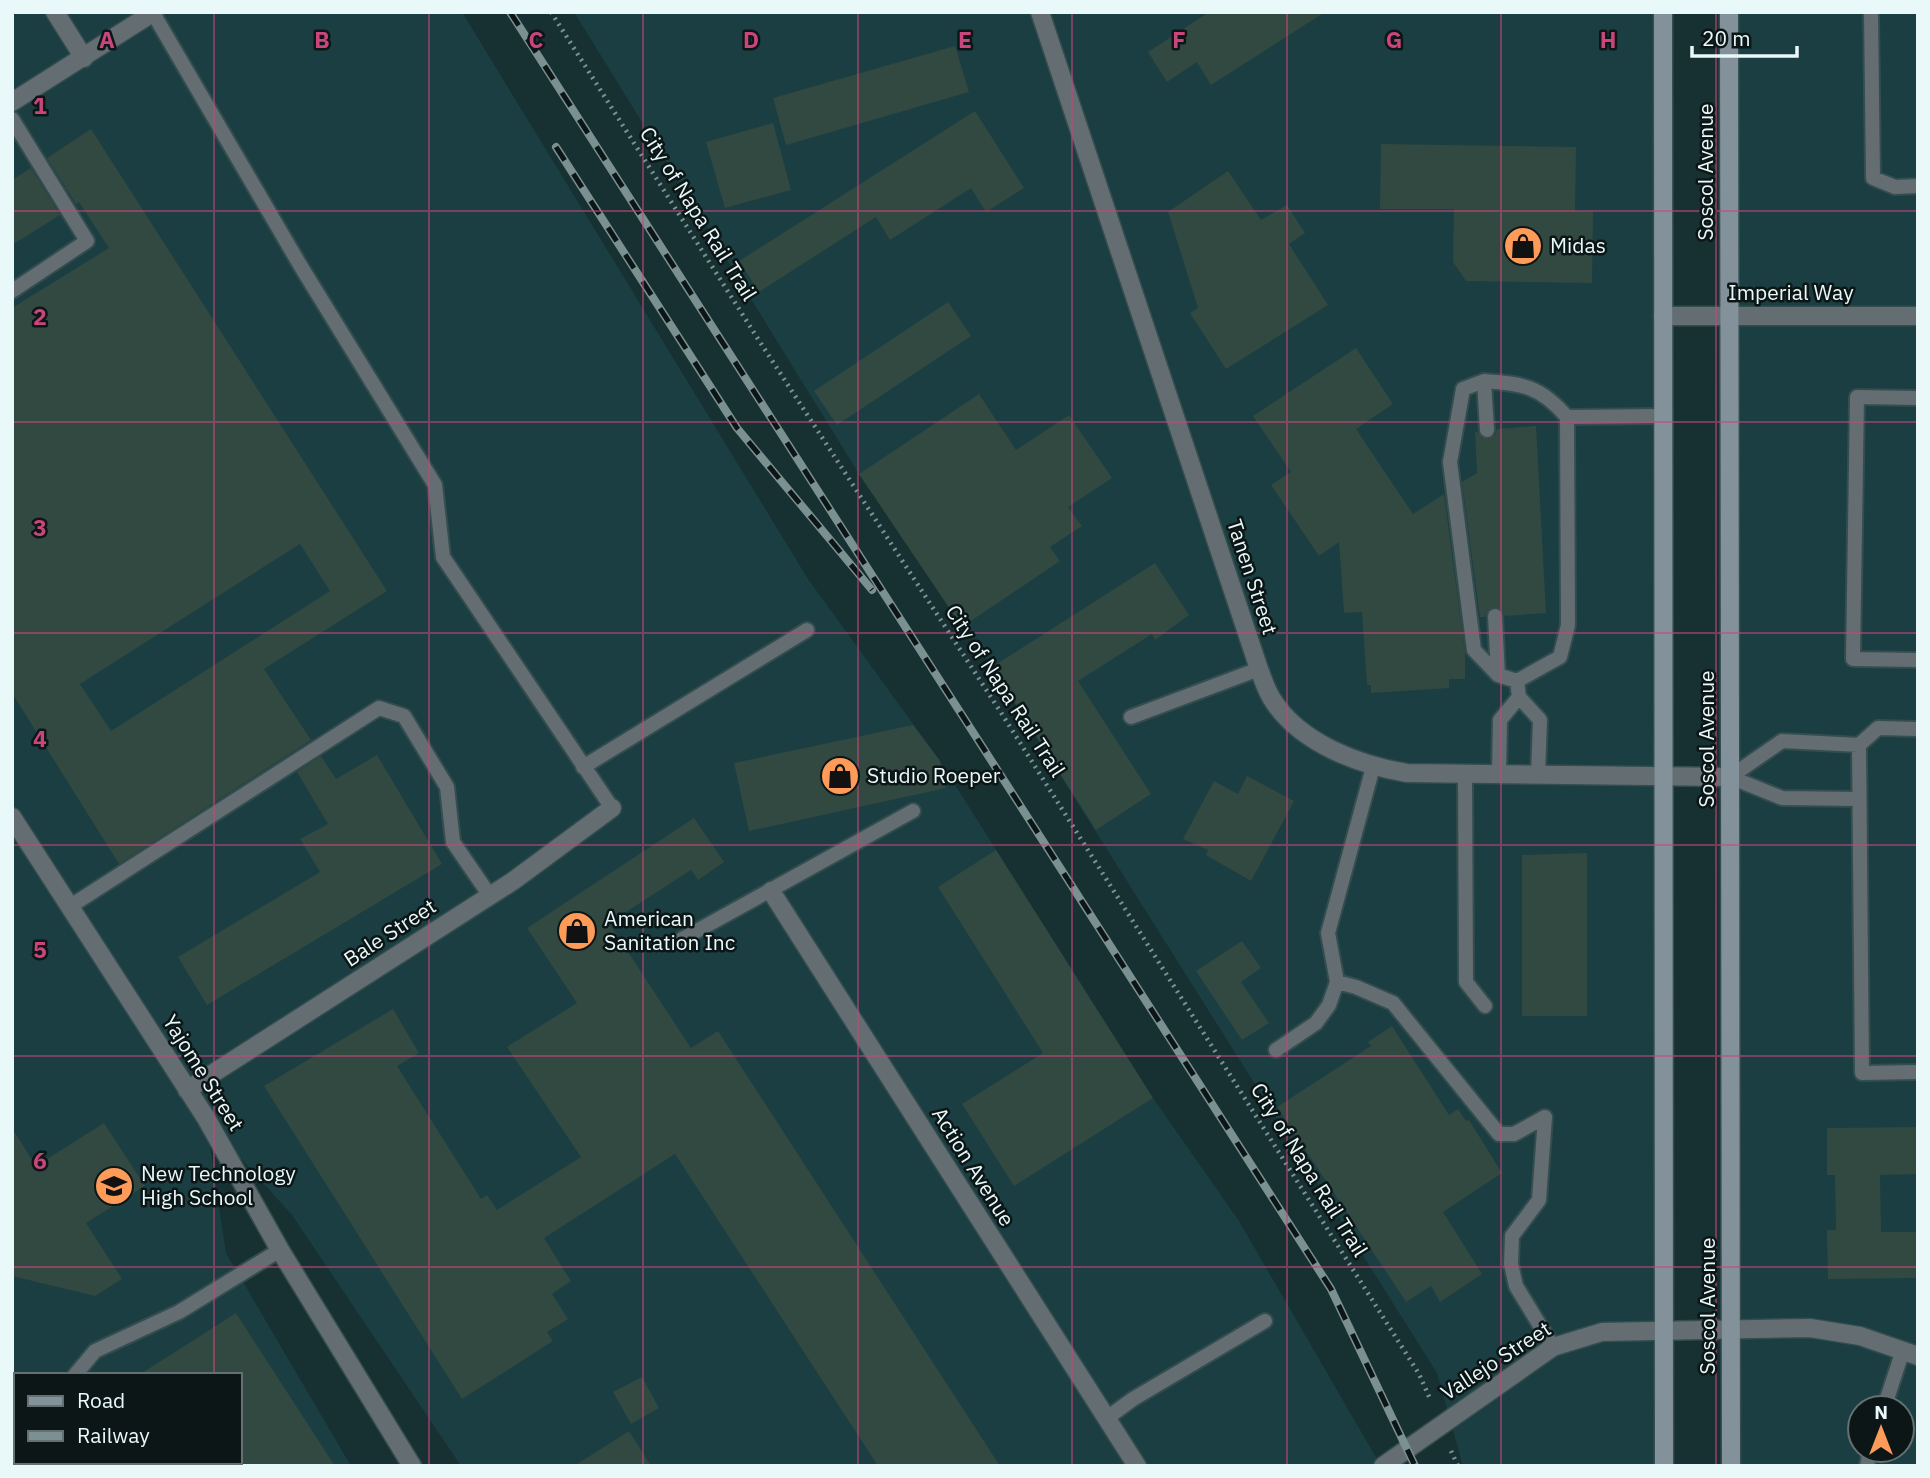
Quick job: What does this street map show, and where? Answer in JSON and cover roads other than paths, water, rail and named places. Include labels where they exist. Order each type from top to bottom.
[{"type":"main road","name":"Soscol Avenue","points":[[1663,12],[1664,1466]]},
{"type":"main road","name":"Soscol Avenue","points":[[1729,12],[1731,1466]]},
{"type":"street","points":[[55,12],[84,58]]},
{"type":"street","name":"Tanen Street","points":[[1040,12],[1259,669],[1272,700],[1293,724],[1330,748],[1373,767],[1407,773],[1730,777]]},
{"type":"street","points":[[12,102],[154,13]]},
{"type":"street","name":"Imperial Way","points":[[1663,316],[1918,316]]},
{"type":"street","name":"Bale Street","points":[[187,1090],[490,896],[612,808]]},
{"type":"street","name":"Yajome Street","points":[[12,817],[187,1090],[280,1250],[412,1466]]},
{"type":"street","name":"Action Avenue","points":[[771,891],[1137,1466]]},
{"type":"street","name":"Vallejo Street","points":[[1383,1466],[1553,1347],[1602,1332],[1784,1326],[1835,1331],[1910,1353]]},
{"type":"lane","points":[[1871,12],[1873,178],[1895,187],[1918,186]]},
{"type":"lane","points":[[154,13],[299,265],[435,485],[443,557],[612,808]]},
{"type":"lane","points":[[12,119],[87,241],[12,291]]},
{"type":"lane","points":[[1484,381],[1487,430]]},
{"type":"lane","points":[[1484,381],[1517,383],[1549,396],[1567,417],[1568,625],[1560,657],[1517,681],[1498,675],[1474,650],[1450,462],[1463,388],[1484,381]]},
{"type":"lane","points":[[1918,398],[1857,397],[1853,659],[1918,660]]},
{"type":"lane","points":[[1567,417],[1663,416]]},
{"type":"lane","points":[[1495,616],[1498,675]]},
{"type":"lane","points":[[583,767],[807,630]]},
{"type":"lane","points":[[1131,717],[1259,669]]},
{"type":"lane","points":[[1517,681],[1519,698],[1540,720],[1538,775]]},
{"type":"lane","points":[[1499,773],[1500,720],[1519,698]]},
{"type":"lane","points":[[69,906],[379,708],[404,716],[440,775],[447,787],[453,842],[490,896]]},
{"type":"lane","points":[[1730,777],[1782,741],[1859,745],[1878,728],[1918,729]]},
{"type":"lane","points":[[1859,745],[1857,799],[1862,1073],[1918,1073]]},
{"type":"lane","points":[[1276,1050],[1316,1023],[1329,1005],[1337,982],[1328,933],[1373,767]]},
{"type":"lane","points":[[1465,773],[1466,982],[1485,1006]]},
{"type":"lane","points":[[1730,777],[1782,799],[1857,799]]},
{"type":"lane","points":[[675,943],[913,811]]},
{"type":"lane","points":[[1337,982],[1393,1003],[1499,1134],[1514,1134],[1545,1117],[1539,1200],[1512,1236],[1511,1264],[1516,1286],[1553,1347]]},
{"type":"lane","points":[[77,1373],[95,1352],[179,1312],[280,1250]]},
{"type":"lane","points":[[1107,1418],[1265,1321]]},
{"type":"lane","points":[[1891,1394],[1910,1353]]},
{"type":"railway","points":[[510,12],[1331,1289],[1415,1466]]},
{"type":"railway","points":[[556,147],[737,428],[872,590]]},
{"type":"place","name":"Midas","points":[[1523,246]]},
{"type":"place","name":"Studio Roeper","points":[[840,776]]},
{"type":"place","name":"American Sanitation Inc","points":[[577,931]]},
{"type":"place","name":"New Technology High School","points":[[114,1186]]}]
